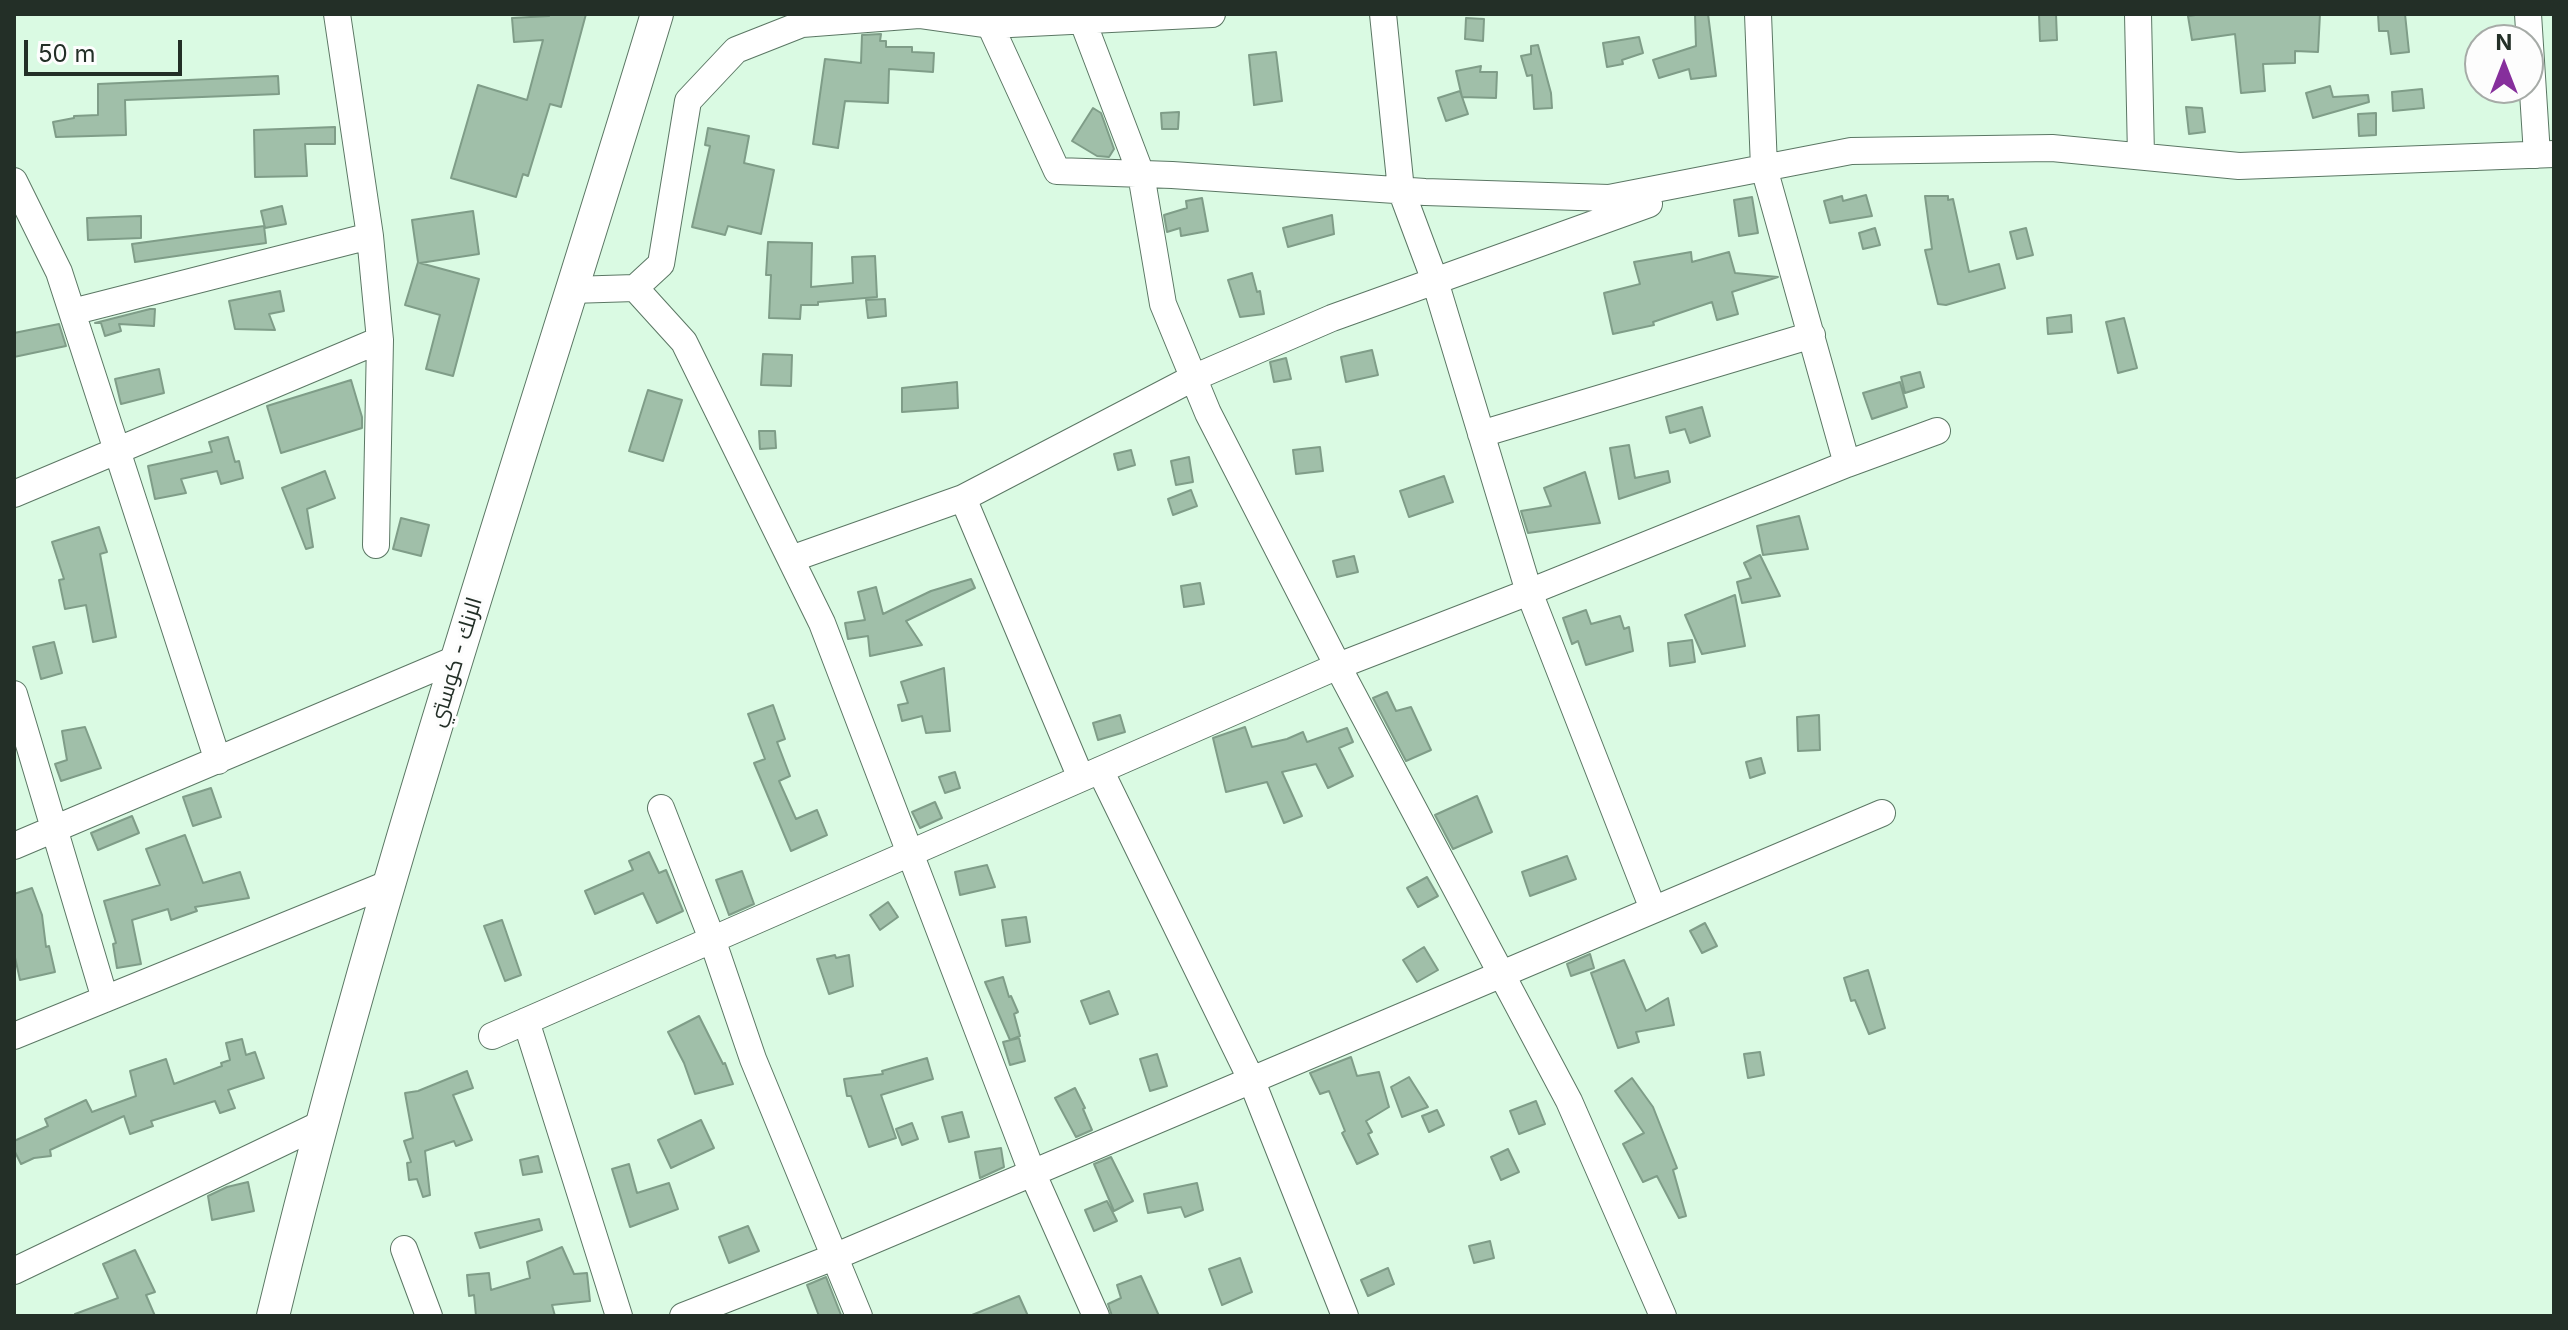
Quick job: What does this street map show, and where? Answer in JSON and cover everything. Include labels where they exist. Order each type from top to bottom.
[{"type":"main road","name":"الرنك - كوستي","points":[[273,1316],[323,1123],[456,659],[657,14]]},
{"type":"street","points":[[337,14],[370,236],[380,340],[376,545]]},
{"type":"street","points":[[571,290],[635,288],[661,264],[688,101],[736,50],[802,24],[919,15],[990,25],[1081,17],[1212,14]]},
{"type":"street","points":[[1383,14],[1401,190],[1435,281],[1529,592],[1653,909]]},
{"type":"street","points":[[1758,14],[1764,168],[1847,464]]},
{"type":"street","points":[[2138,14],[2141,156]]},
{"type":"street","points":[[990,25],[1057,171],[1609,198],[1851,151],[2052,148],[2239,166],[2545,154],[2528,14]]},
{"type":"street","points":[[1081,17],[1141,174],[1163,304],[1208,413],[1338,666],[1569,1101],[1663,1316]]},
{"type":"street","points":[[791,559],[963,498],[1193,378],[1332,318],[1727,176]]},
{"type":"street","points":[[14,181],[59,272],[218,761]]},
{"type":"street","points":[[72,312],[370,236]]},
{"type":"street","points":[[635,288],[684,342],[822,623],[1032,1172],[1096,1316]]},
{"type":"street","points":[[1481,434],[1812,335]]},
{"type":"street","points":[[14,494],[380,340]]},
{"type":"street","points":[[492,1036],[1338,666],[1937,431]]},
{"type":"street","points":[[963,498],[1091,774],[1251,1079],[1345,1316]]},
{"type":"street","points":[[14,846],[456,659]]},
{"type":"street","points":[[14,694],[105,999]]},
{"type":"street","points":[[661,808],[712,939],[753,1059],[859,1316]]},
{"type":"street","points":[[683,1316],[834,1257],[1882,813]]},
{"type":"street","points":[[14,1036],[390,883]]},
{"type":"street","points":[[526,1021],[619,1316]]},
{"type":"street","points":[[14,1271],[323,1123]]},
{"type":"street","points":[[404,1249],[429,1316]]},
{"type":"building","points":[[586,14],[561,107],[550,104],[528,176],[523,174],[516,197],[451,178],[478,85],[527,100],[543,40],[514,42],[512,18]]},
{"type":"building","points":[[1695,14],[1708,14],[1716,76],[1691,79],[1689,69],[1659,78],[1653,60],[1696,46]]},
{"type":"building","points":[[2039,14],[2056,14],[2057,40],[2040,41]]},
{"type":"building","points":[[2320,14],[2318,52],[2295,51],[2295,63],[2263,64],[2265,91],[2241,93],[2235,34],[2192,40],[2188,16]]},
{"type":"building","points":[[2378,14],[2405,14],[2409,52],[2391,54],[2388,31],[2379,31]]},
{"type":"building","points":[[1466,18],[1484,19],[1483,41],[1465,39]]},
{"type":"building","points":[[881,34],[880,41],[886,41],[886,47],[912,47],[912,52],[934,53],[933,72],[889,69],[888,103],[845,101],[838,148],[813,144],[825,59],[861,63],[862,35]]},
{"type":"building","points":[[1639,37],[1643,53],[1622,60],[1623,64],[1607,67],[1603,43]]},
{"type":"building","points":[[1538,45],[1552,108],[1534,109],[1532,75],[1527,76],[1521,56],[1531,54],[1531,46]]},
{"type":"building","points":[[1276,52],[1282,101],[1254,105],[1249,55]]},
{"type":"building","points":[[1481,66],[1480,72],[1497,72],[1496,98],[1462,97],[1456,71]]},
{"type":"building","points":[[278,76],[279,94],[125,100],[126,135],[56,137],[53,122],[74,116],[98,115],[98,84]]},
{"type":"building","points":[[2330,86],[2333,97],[2368,95],[2369,102],[2313,118],[2306,93]]},
{"type":"building","points":[[2422,89],[2424,108],[2393,111],[2392,92]]},
{"type":"building","points":[[1460,91],[1468,114],[1446,121],[1438,98]]},
{"type":"building","points":[[2186,107],[2202,108],[2205,132],[2189,134]]},
{"type":"building","points":[[1093,108],[1101,113],[1114,149],[1109,157],[1097,156],[1072,141]]},
{"type":"building","points":[[1179,112],[1178,129],[1162,129],[1161,113]]},
{"type":"building","points":[[2376,113],[2376,135],[2359,136],[2358,114]]},
{"type":"building","points":[[335,127],[335,144],[305,144],[307,176],[255,177],[254,130]]},
{"type":"building","points":[[708,128],[749,136],[744,163],[774,170],[761,234],[728,226],[725,235],[692,227],[710,146],[705,145]]},
{"type":"building","points":[[1866,195],[1872,216],[1830,223],[1824,201],[1842,196],[1843,201]]},
{"type":"building","points":[[1925,196],[1948,196],[1948,200],[1953,199],[1969,272],[1999,264],[2005,288],[1946,305],[1938,304],[1925,250],[1932,249]]},
{"type":"building","points":[[1752,197],[1758,233],[1739,236],[1734,200]]},
{"type":"building","points":[[1202,198],[1208,231],[1181,236],[1180,228],[1167,232],[1164,215],[1187,208],[1186,201]]},
{"type":"building","points":[[282,206],[286,224],[265,228],[261,211]]},
{"type":"building","points":[[473,211],[479,254],[420,263],[479,279],[453,376],[426,369],[440,315],[405,305],[418,262],[412,220]]},
{"type":"building","points":[[1332,215],[1334,234],[1288,247],[1283,228]]},
{"type":"building","points":[[141,216],[141,238],[88,240],[87,218]]},
{"type":"building","points":[[264,226],[266,243],[135,262],[132,244]]},
{"type":"building","points":[[1875,228],[1880,245],[1863,249],[1859,233]]},
{"type":"building","points":[[2026,228],[2033,255],[2017,259],[2010,232]]},
{"type":"building","points":[[768,242],[812,243],[811,287],[853,283],[852,257],[875,256],[877,297],[801,305],[800,319],[769,318],[771,275],[766,275]]},
{"type":"building","points":[[1691,252],[1692,262],[1729,252],[1735,273],[1778,277],[1732,292],[1738,314],[1717,320],[1712,302],[1653,322],[1654,325],[1613,334],[1604,293],[1640,284],[1634,262]]},
{"type":"building","points":[[1252,273],[1257,292],[1260,291],[1264,314],[1240,317],[1228,280]]},
{"type":"building","points":[[280,291],[284,311],[269,314],[275,330],[235,329],[229,301]]},
{"type":"building","points":[[885,299],[886,316],[868,318],[866,300]]},
{"type":"building","points":[[155,309],[154,326],[119,324],[121,331],[105,336],[101,323],[95,323]]},
{"type":"building","points":[[2071,315],[2072,332],[2048,334],[2047,318]]},
{"type":"building","points":[[2124,318],[2137,368],[2118,373],[2106,322]]},
{"type":"building","points":[[59,324],[66,346],[14,357],[14,333]]},
{"type":"building","points":[[1372,350],[1378,375],[1346,382],[1341,357]]},
{"type":"building","points":[[763,354],[792,355],[791,386],[761,385]]},
{"type":"building","points":[[1286,358],[1291,379],[1274,382],[1270,362]]},
{"type":"building","points":[[159,369],[164,393],[121,404],[115,379]]},
{"type":"building","points":[[1920,372],[1924,387],[1905,393],[1901,377]]},
{"type":"building","points":[[351,380],[362,417],[362,428],[281,453],[267,406]]},
{"type":"building","points":[[957,382],[958,408],[902,412],[902,388]]},
{"type":"building","points":[[1900,382],[1907,407],[1872,419],[1863,393]]},
{"type":"building","points":[[648,390],[682,400],[663,461],[629,451]]},
{"type":"building","points":[[1702,407],[1710,436],[1690,443],[1685,429],[1670,433],[1666,417]]},
{"type":"building","points":[[759,431],[775,431],[776,448],[760,449]]},
{"type":"building","points":[[228,437],[243,478],[221,484],[217,471],[181,479],[186,493],[155,499],[148,466],[212,452],[209,442]]},
{"type":"building","points":[[1629,445],[1635,478],[1668,471],[1670,482],[1619,499],[1610,448]]},
{"type":"building","points":[[1320,447],[1323,471],[1296,474],[1293,450]]},
{"type":"building","points":[[1131,450],[1135,465],[1118,470],[1114,454]]},
{"type":"building","points":[[1189,457],[1193,482],[1176,485],[1171,461]]},
{"type":"building","points":[[325,471],[335,498],[307,509],[313,547],[306,549],[282,488]]},
{"type":"building","points":[[1585,472],[1600,523],[1528,533],[1521,511],[1551,506],[1544,488]]},
{"type":"building","points":[[1444,476],[1453,502],[1409,517],[1400,491]]},
{"type":"building","points":[[1191,490],[1197,506],[1173,515],[1168,499]]},
{"type":"building","points":[[1799,516],[1808,549],[1763,555],[1757,526]]},
{"type":"building","points":[[401,518],[429,525],[421,556],[393,549]]},
{"type":"building","points":[[99,527],[107,552],[100,554],[116,637],[93,642],[86,605],[65,609],[59,580],[64,579],[52,542]]},
{"type":"building","points":[[1760,555],[1780,596],[1742,603],[1737,582],[1751,578],[1744,563]]},
{"type":"building","points":[[1354,556],[1358,572],[1337,577],[1333,561]]},
{"type":"building","points":[[971,579],[975,588],[906,621],[922,645],[870,656],[868,636],[848,639],[845,623],[865,620],[858,592],[876,587],[883,614],[931,591]]},
{"type":"building","points":[[1200,583],[1204,604],[1184,607],[1181,586]]},
{"type":"building","points":[[1735,595],[1745,646],[1702,654],[1685,615]]},
{"type":"building","points":[[1586,610],[1591,624],[1620,616],[1624,629],[1629,627],[1633,651],[1586,665],[1578,641],[1572,644],[1563,618]]},
{"type":"building","points":[[1692,640],[1695,662],[1670,666],[1668,643]]},
{"type":"building","points":[[54,642],[62,673],[41,679],[33,647]]},
{"type":"building","points":[[944,668],[950,731],[926,733],[922,716],[902,721],[898,705],[908,703],[901,682]]},
{"type":"building","points":[[1387,692],[1396,711],[1411,707],[1431,750],[1406,761],[1373,698]]},
{"type":"building","points":[[773,705],[785,739],[777,742],[790,776],[779,781],[796,819],[817,810],[827,835],[791,851],[754,763],[765,759],[748,714]]},
{"type":"building","points":[[1120,715],[1125,732],[1098,740],[1093,723]]},
{"type":"building","points":[[1819,715],[1820,750],[1798,751],[1797,717]]},
{"type":"building","points":[[85,727],[101,768],[61,781],[55,764],[67,760],[62,731]]},
{"type":"building","points":[[1245,727],[1252,747],[1303,732],[1307,742],[1347,728],[1353,742],[1339,748],[1353,776],[1328,788],[1316,764],[1282,772],[1302,816],[1284,823],[1267,782],[1226,792],[1213,738]]},
{"type":"building","points":[[1761,758],[1765,773],[1750,778],[1746,762]]},
{"type":"building","points":[[955,772],[960,788],[945,793],[939,777]]},
{"type":"building","points":[[211,788],[221,817],[193,826],[183,797]]},
{"type":"building","points":[[1477,796],[1492,832],[1453,849],[1435,815]]},
{"type":"building","points":[[935,802],[942,818],[920,828],[912,812]]},
{"type":"building","points":[[132,816],[139,833],[98,850],[91,833]]},
{"type":"building","points":[[185,835],[203,883],[240,872],[249,898],[195,907],[197,911],[171,920],[168,909],[132,920],[141,964],[117,968],[113,944],[116,943],[104,901],[160,885],[146,849]]},
{"type":"building","points":[[649,852],[659,873],[666,870],[683,911],[657,923],[643,893],[595,914],[585,891],[633,870],[629,861]]},
{"type":"building","points":[[1567,856],[1576,879],[1530,896],[1522,872]]},
{"type":"building","points":[[987,865],[995,887],[960,895],[955,872]]},
{"type":"building","points":[[742,871],[754,904],[729,915],[716,880]]},
{"type":"building","points":[[1427,877],[1438,896],[1418,907],[1407,888]]},
{"type":"building","points":[[32,888],[42,915],[46,947],[49,946],[55,972],[20,980],[14,953],[14,894]]},
{"type":"building","points":[[888,902],[898,917],[880,930],[870,915]]},
{"type":"building","points":[[1026,917],[1030,942],[1006,946],[1002,920]]},
{"type":"building","points":[[502,920],[521,975],[505,981],[484,926]]},
{"type":"building","points":[[1705,923],[1717,946],[1702,953],[1690,931]]},
{"type":"building","points":[[1424,947],[1438,970],[1417,982],[1403,960]]},
{"type":"building","points":[[1590,954],[1594,968],[1571,976],[1567,964]]},
{"type":"building","points":[[835,955],[836,958],[849,955],[853,986],[829,994],[817,959]]},
{"type":"building","points":[[1624,960],[1646,1011],[1668,998],[1674,1025],[1636,1032],[1639,1042],[1618,1048],[1591,973]]},
{"type":"building","points":[[1868,970],[1885,1028],[1869,1034],[1855,1000],[1851,1001],[1844,978]]},
{"type":"building","points":[[1003,977],[1018,1012],[1014,1014],[1020,1036],[1010,1040],[985,982]]},
{"type":"building","points":[[1109,991],[1118,1014],[1090,1024],[1081,1001]]},
{"type":"building","points":[[699,1016],[733,1084],[695,1094],[668,1032]]},
{"type":"building","points":[[1019,1038],[1025,1061],[1010,1065],[1003,1042]]},
{"type":"building","points":[[242,1039],[246,1055],[255,1052],[264,1078],[228,1090],[235,1108],[220,1113],[215,1101],[151,1121],[153,1126],[130,1134],[124,1116],[50,1150],[51,1156],[34,1158],[21,1164],[14,1150],[14,1141],[48,1126],[45,1119],[86,1100],[92,1112],[136,1096],[130,1071],[166,1059],[174,1084],[222,1066],[221,1063],[230,1060],[226,1043]]},
{"type":"building","points":[[1760,1052],[1764,1075],[1748,1078],[1744,1054]]},
{"type":"building","points":[[1157,1054],[1167,1086],[1150,1091],[1140,1059]]},
{"type":"building","points":[[1351,1057],[1357,1076],[1379,1072],[1389,1107],[1366,1121],[1372,1132],[1368,1134],[1378,1154],[1357,1164],[1342,1133],[1345,1131],[1329,1091],[1320,1094],[1310,1073]]},
{"type":"building","points":[[927,1058],[933,1079],[881,1095],[896,1138],[869,1147],[851,1096],[847,1096],[844,1079],[883,1074],[882,1071]]},
{"type":"building","points":[[467,1071],[473,1088],[453,1095],[472,1140],[456,1146],[454,1141],[425,1151],[430,1195],[423,1197],[417,1179],[409,1180],[407,1163],[411,1162],[404,1141],[413,1138],[405,1093],[418,1091]]},
{"type":"building","points":[[1409,1077],[1428,1107],[1402,1117],[1391,1087]]},
{"type":"building","points":[[1632,1078],[1653,1107],[1677,1168],[1673,1170],[1686,1216],[1679,1218],[1657,1176],[1643,1182],[1623,1144],[1644,1133],[1615,1091]]},
{"type":"building","points":[[1075,1088],[1092,1130],[1076,1137],[1055,1098]]},
{"type":"building","points":[[1536,1101],[1545,1124],[1519,1134],[1510,1111]]},
{"type":"building","points":[[1437,1110],[1444,1125],[1429,1132],[1422,1116]]},
{"type":"building","points":[[962,1112],[969,1137],[949,1142],[942,1117]]},
{"type":"building","points":[[701,1120],[714,1148],[671,1168],[658,1140]]},
{"type":"building","points":[[912,1123],[918,1139],[902,1145],[896,1129]]},
{"type":"building","points":[[1001,1148],[1004,1167],[980,1178],[975,1152]]},
{"type":"building","points":[[1508,1149],[1519,1172],[1501,1180],[1491,1157]]},
{"type":"building","points":[[538,1156],[542,1172],[523,1175],[520,1160]]},
{"type":"building","points":[[1111,1157],[1133,1201],[1114,1211],[1094,1164]]},
{"type":"building","points":[[629,1164],[637,1193],[669,1183],[678,1209],[630,1227],[612,1169]]},
{"type":"building","points":[[248,1182],[254,1211],[212,1220],[208,1196]]},
{"type":"building","points":[[1197,1183],[1203,1210],[1185,1217],[1181,1207],[1148,1213],[1144,1194]]},
{"type":"building","points":[[1107,1201],[1117,1221],[1094,1231],[1085,1210]]},
{"type":"building","points":[[539,1219],[542,1230],[480,1248],[475,1233]]},
{"type":"building","points":[[748,1226],[759,1251],[729,1263],[719,1237]]},
{"type":"building","points":[[1490,1241],[1494,1258],[1474,1263],[1469,1246]]},
{"type":"building","points":[[562,1247],[574,1274],[587,1273],[590,1301],[552,1305],[555,1316],[476,1316],[474,1295],[469,1296],[467,1275],[489,1273],[491,1290],[530,1278],[527,1262]]},
{"type":"building","points":[[135,1250],[155,1292],[146,1295],[155,1316],[76,1316],[118,1298],[103,1264]]},
{"type":"building","points":[[1240,1258],[1252,1292],[1222,1305],[1209,1269]]},
{"type":"building","points":[[1388,1268],[1394,1284],[1368,1296],[1361,1280]]},
{"type":"building","points":[[1141,1276],[1159,1316],[1112,1316],[1108,1304],[1121,1298],[1117,1285]]},
{"type":"building","points":[[826,1277],[842,1316],[819,1316],[807,1285]]},
{"type":"building","points":[[1019,1296],[1028,1316],[972,1316],[972,1315]]}]
